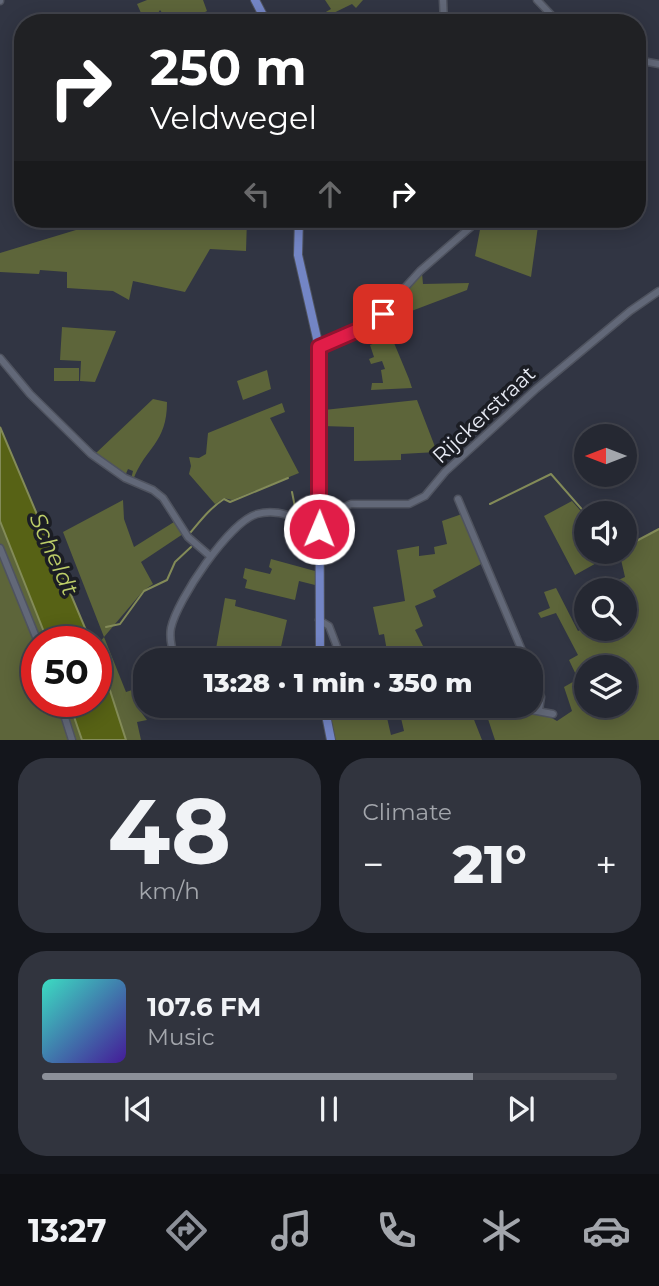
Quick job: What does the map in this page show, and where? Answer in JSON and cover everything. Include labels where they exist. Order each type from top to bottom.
[{"type":"main road","points":[[299,228],[299,255],[319,347],[320,648]]},
{"type":"main road","points":[[327,718],[331,740]]},
{"type":"street","points":[[537,0],[550,14]]},
{"type":"street","points":[[319,347],[372,324],[420,271],[470,228]]},
{"type":"street","name":"Rijckerstraat","points":[[319,527],[340,509],[351,504],[409,504],[425,496],[445,472],[536,389],[630,311],[659,291]]},
{"type":"street","points":[[0,358],[30,394],[81,446],[125,478],[153,490],[163,498],[188,537],[210,556]]},
{"type":"street","points":[[458,499],[521,648]]},
{"type":"street","points":[[172,648],[170,641],[174,618],[210,556],[241,524],[258,514],[285,514],[319,527]]},
{"type":"street","points":[[0,548],[32,626]]},
{"type":"street","points":[[319,620],[329,626],[337,648]]},
{"type":"street","points":[[543,711],[552,714]]},
{"type":"street","points":[[65,717],[72,740]]},
{"type":"shaded area","points":[[147,0],[203,0],[207,11],[201,14],[163,14],[160,10],[158,14],[139,14],[141,13],[137,4]]},
{"type":"shaded area","points":[[325,0],[363,0],[356,8],[352,4],[331,14],[322,14],[331,9]]},
{"type":"shaded area","points":[[82,228],[247,228],[246,251],[210,249],[185,292],[133,281],[129,300],[113,291],[67,288],[67,272],[0,272],[0,253]]},
{"type":"shaded area","points":[[480,228],[538,228],[531,277],[475,256]]},
{"type":"shaded area","points":[[422,273],[423,284],[469,283],[467,290],[385,321],[383,318]]},
{"type":"shaded area","points":[[387,326],[412,388],[371,390],[372,383],[383,383],[381,370],[385,369],[382,361],[371,364],[369,359],[374,357],[370,345],[381,341],[377,331]]},
{"type":"shaded area","points":[[62,327],[116,331],[95,382],[80,381],[81,361],[60,360]]},
{"type":"shaded area","points":[[54,368],[79,368],[79,381],[54,381]]},
{"type":"shaded area","points":[[267,370],[271,389],[243,400],[237,381]]},
{"type":"shaded area","points":[[153,399],[167,402],[166,416],[159,436],[133,480],[133,471],[128,469],[125,476],[95,454]]},
{"type":"shaded area","points":[[417,400],[437,452],[401,454],[401,460],[354,461],[354,427],[323,426],[324,410]]},
{"type":"shaded area","points":[[282,403],[285,412],[270,418],[299,473],[232,500],[224,498],[215,504],[189,474],[189,457],[199,458],[206,454],[208,433]]},
{"type":"shaded area","points":[[0,427],[84,626],[42,626],[0,521]]},
{"type":"shaded area","points":[[123,500],[124,519],[134,547],[174,522],[183,534],[141,562],[153,584],[143,591],[112,628],[100,626],[63,532]]},
{"type":"shaded area","points":[[572,501],[574,564],[595,564],[575,575],[544,516]]},
{"type":"shaded area","points":[[462,514],[481,564],[433,590],[436,597],[415,606],[423,626],[415,630],[424,648],[386,648],[384,634],[379,635],[373,607],[405,601],[397,550],[419,546],[419,556],[435,554],[434,547],[447,544],[442,521]]},
{"type":"shaded area","points":[[0,521],[42,626],[21,626],[21,717],[74,717],[82,740],[0,740]]},
{"type":"shaded area","points":[[659,529],[659,740],[495,740],[488,718],[543,718],[543,713],[557,721],[572,711],[564,687],[574,681],[574,718],[637,718],[637,655],[578,655],[556,613],[541,618],[538,613],[550,608],[544,592],[556,588],[574,623],[574,641],[637,641],[637,578],[623,578],[625,577],[622,564],[637,564],[637,541]]},
{"type":"shaded area","points":[[271,559],[315,571],[315,585],[299,581],[295,600],[245,588],[245,568],[270,574]]},
{"type":"shaded area","points":[[225,598],[236,600],[235,606],[287,620],[281,648],[216,648]]},
{"type":"shaded area","points":[[112,657],[126,692],[133,690],[133,718],[147,720],[137,722],[141,740],[126,740],[112,697]]},
{"type":"shaded area","points":[[574,657],[574,671],[569,660]]},
{"type":"shaded area","points":[[112,697],[126,740],[82,740],[74,717],[112,717]]},
{"type":"shaded area","points":[[331,718],[387,718],[391,735],[404,731],[401,718],[473,718],[482,740],[335,740]]},
{"type":"waterway","points":[[490,504],[551,474],[575,501]]},
{"type":"waterway","points":[[190,533],[210,510],[224,499],[230,502],[288,478]]},
{"type":"waterway","points":[[292,492],[295,507],[315,517]]},
{"type":"waterway","points":[[637,541],[659,529]]},
{"type":"waterway","points":[[111,626],[120,624],[144,591],[167,580],[175,562],[191,547]]},
{"type":"route","points":[[319,529],[319,347],[359,331],[383,314]]},
{"type":"water label","name":"Scheldt","points":[[54,554]]}]
